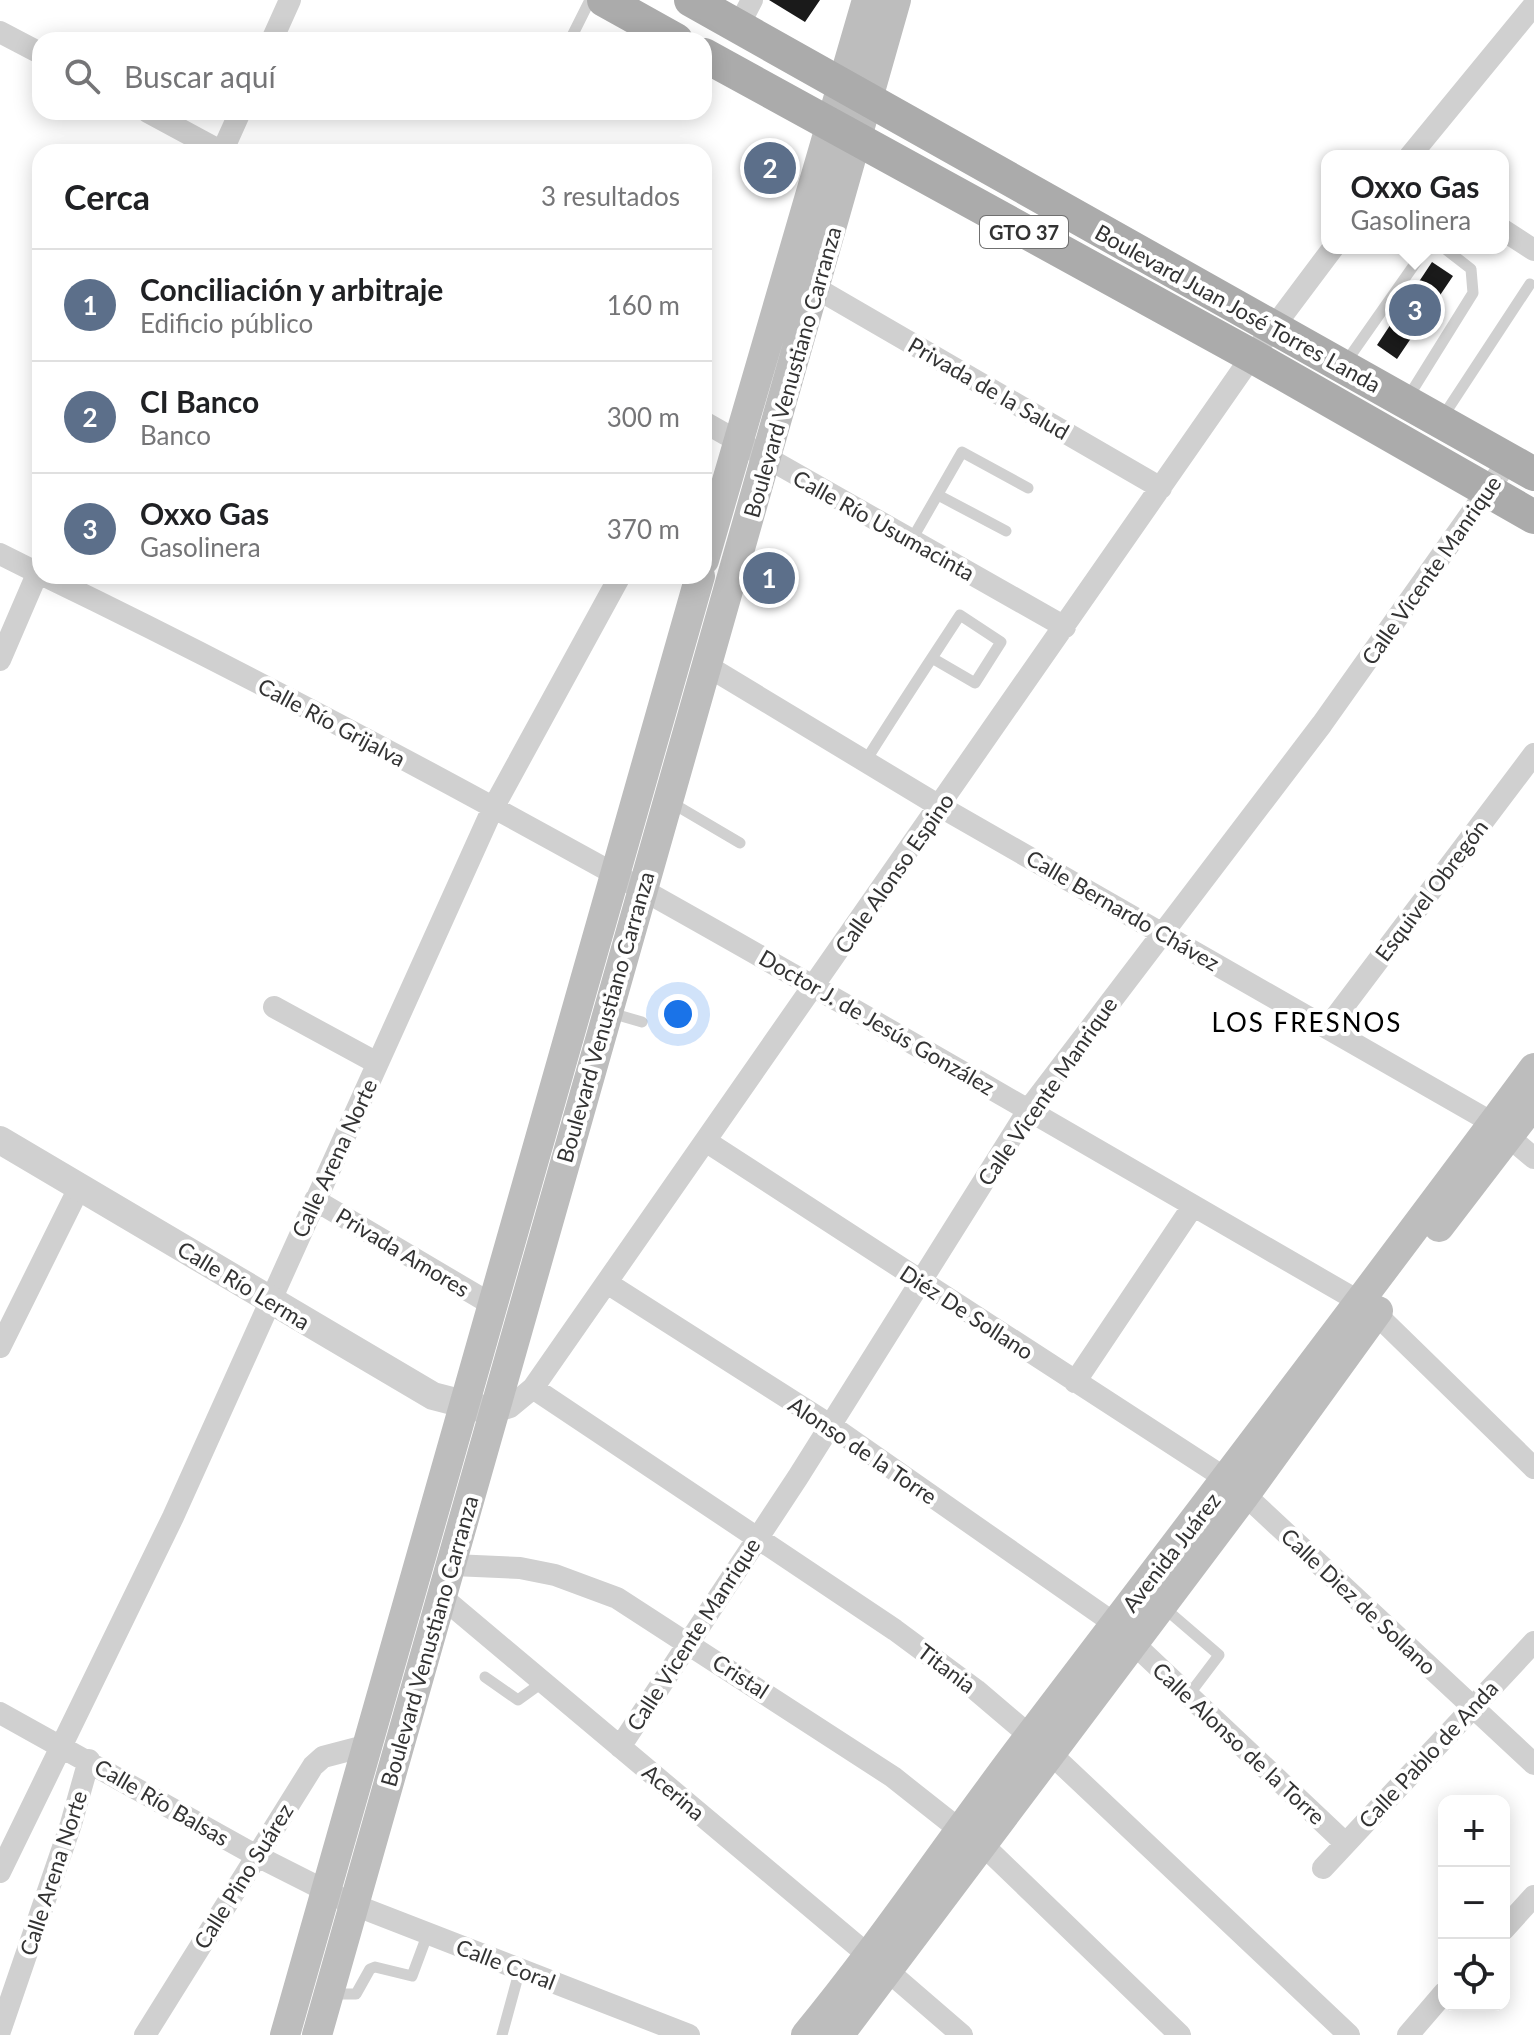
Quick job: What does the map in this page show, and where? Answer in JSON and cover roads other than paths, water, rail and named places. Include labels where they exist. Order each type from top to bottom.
[{"type":"main road","points":[[604,0],[662,32]]},
{"type":"main road","name":"Boulevard Juan José Torres Landa","points":[[691,0],[745,13],[856,93],[1521,467]]},
{"type":"main road","name":"Boulevard Venustiano Carranza","points":[[856,93],[867,0]]},
{"type":"main road","name":"Boulevard Venustiano Carranza","points":[[712,531],[737,441],[856,93],[896,0]]},
{"type":"main road","name":"Boulevard Juan José Torres Landa","points":[[712,60],[1252,356],[1534,517]]},
{"type":"main road","name":"Boulevard Venustiano Carranza","points":[[285,2035],[491,1304],[629,881],[669,801],[709,667],[816,288],[844,134]]},
{"type":"main road","name":"Boulevard Venustiano Carranza","points":[[317,2035],[608,1012],[629,881],[698,584]]},
{"type":"main road","name":"Avenida Juárez","points":[[839,2035],[878,1964],[1040,1744],[1237,1488],[1500,1128],[1534,1068]]},
{"type":"main road","name":"Avenida Juárez","points":[[1500,1128],[1534,1103]]},
{"type":"main road","name":"Avenida Juárez","points":[[1124,1633],[1161,1606],[1237,1488]]},
{"type":"main road","name":"Avenida Juárez","points":[[806,2035],[878,1964]]},
{"type":"street","points":[[276,32],[290,0]]},
{"type":"street","points":[[1415,150],[1534,5]]},
{"type":"street","points":[[0,32],[32,49]]},
{"type":"street","points":[[163,120],[207,144]]},
{"type":"street","points":[[226,144],[236,120]]},
{"type":"street","points":[[1509,234],[1534,250]]},
{"type":"street","name":"Calle Alonso Espino","points":[[533,1388],[941,807],[1252,356],[1328,254]]},
{"type":"street","name":"Privada de la Salud","points":[[816,288],[1161,488]]},
{"type":"street","name":"Calle Río Usumacinta","points":[[712,427],[1065,627]]},
{"type":"street","name":"Calle Vicente Manrique","points":[[620,1747],[830,1425],[1029,1109],[1322,724],[1488,492],[1521,467]]},
{"type":"street","name":"Calle Río Grijalva","points":[[0,554],[32,568]]},
{"type":"street","points":[[0,660],[35,584]]},
{"type":"street","name":"Calle Río Grijalva","points":[[65,584],[317,711],[492,810],[629,881]]},
{"type":"street","name":"Calle Arena Norte","points":[[0,1872],[173,1517],[268,1300],[492,810],[616,584]]},
{"type":"street","name":"Calle Bernardo Chávez","points":[[709,667],[941,807],[1500,1128],[1534,1158]]},
{"type":"street","name":"Esquivel Obregón","points":[[1328,1027],[1534,754]]},
{"type":"street","name":"Doctor J. de Jesús González","points":[[629,881],[1029,1109],[1368,1308],[1534,1468]]},
{"type":"street","points":[[274,1007],[377,1063]]},
{"type":"street","name":"Calle Río Lerma","points":[[0,1140],[433,1396],[495,1412]]},
{"type":"street","name":"Diéz De Sollano","points":[[707,1142],[1237,1488]]},
{"type":"street","points":[[0,1347],[80,1186]]},
{"type":"street","name":"Privada Amores","points":[[315,1200],[491,1304]]},
{"type":"street","points":[[1075,1382],[1193,1206]]},
{"type":"street","name":"Alonso de la Torre","points":[[607,1283],[830,1425],[1124,1633]]},
{"type":"street","points":[[495,1412],[510,1407],[533,1388]]},
{"type":"street","name":"Titania","points":[[533,1388],[938,1660],[1040,1744],[1349,2035]]},
{"type":"street","name":"Calle Diez de Sollano","points":[[1237,1488],[1534,1764]]},
{"type":"street","name":"Cristal","points":[[453,1565],[520,1568],[576,1582],[617,1598],[688,1641],[893,1777],[972,1838],[1180,2035]]},
{"type":"street","name":"Acerina","points":[[443,1598],[962,2035]]},
{"type":"street","name":"Calle Alonso de la Torre","points":[[1124,1633],[1345,1843]]},
{"type":"street","name":"Calle Pablo de Anda","points":[[1323,1868],[1534,1642]]},
{"type":"street","name":"Calle Río Balsas","points":[[0,1713],[255,1855],[325,1890]]},
{"type":"street","name":"Calle Pino Suárez","points":[[145,2035],[313,1766],[323,1757],[365,1746]]},
{"type":"street","name":"Calle Arena Norte","points":[[0,2031],[71,1824],[89,1760]]},
{"type":"street","name":"Calle Coral","points":[[325,1890],[352,1904],[689,2035]]},
{"type":"street","points":[[1510,1922],[1534,1896]]},
{"type":"street","points":[[1408,2035],[1438,2000]]},
{"type":"lane","points":[[574,32],[590,0]]},
{"type":"lane","points":[[1343,367],[1422,254]]},
{"type":"lane","points":[[1405,403],[1473,293],[1471,269],[1452,254]]},
{"type":"lane","points":[[1440,422],[1530,284]]},
{"type":"lane","points":[[911,541],[962,452],[1028,488]]},
{"type":"lane","points":[[938,495],[1006,531]]},
{"type":"lane","points":[[865,762],[932,658],[960,615],[1001,642],[975,683],[932,658]]},
{"type":"lane","points":[[669,801],[740,843]]},
{"type":"lane","points":[[608,1012],[642,1022]]},
{"type":"lane","points":[[1161,1606],[1219,1655],[1188,1696]]},
{"type":"lane","points":[[485,1677],[518,1700],[543,1682]]},
{"type":"lane","points":[[328,1994],[356,1994],[370,1969],[375,1967],[412,1976],[428,1933]]},
{"type":"lane","points":[[502,2035],[520,1969]]},
{"type":"place","name":"CI Banco","points":[[770,168]]},
{"type":"place","name":"Oxxo Gas","points":[[1415,310]]},
{"type":"place","name":"Conciliación y arbitraje","points":[[769,578]]},
{"type":"district","name":"LOS FRESNOS","points":[[1307,1022]]}]
